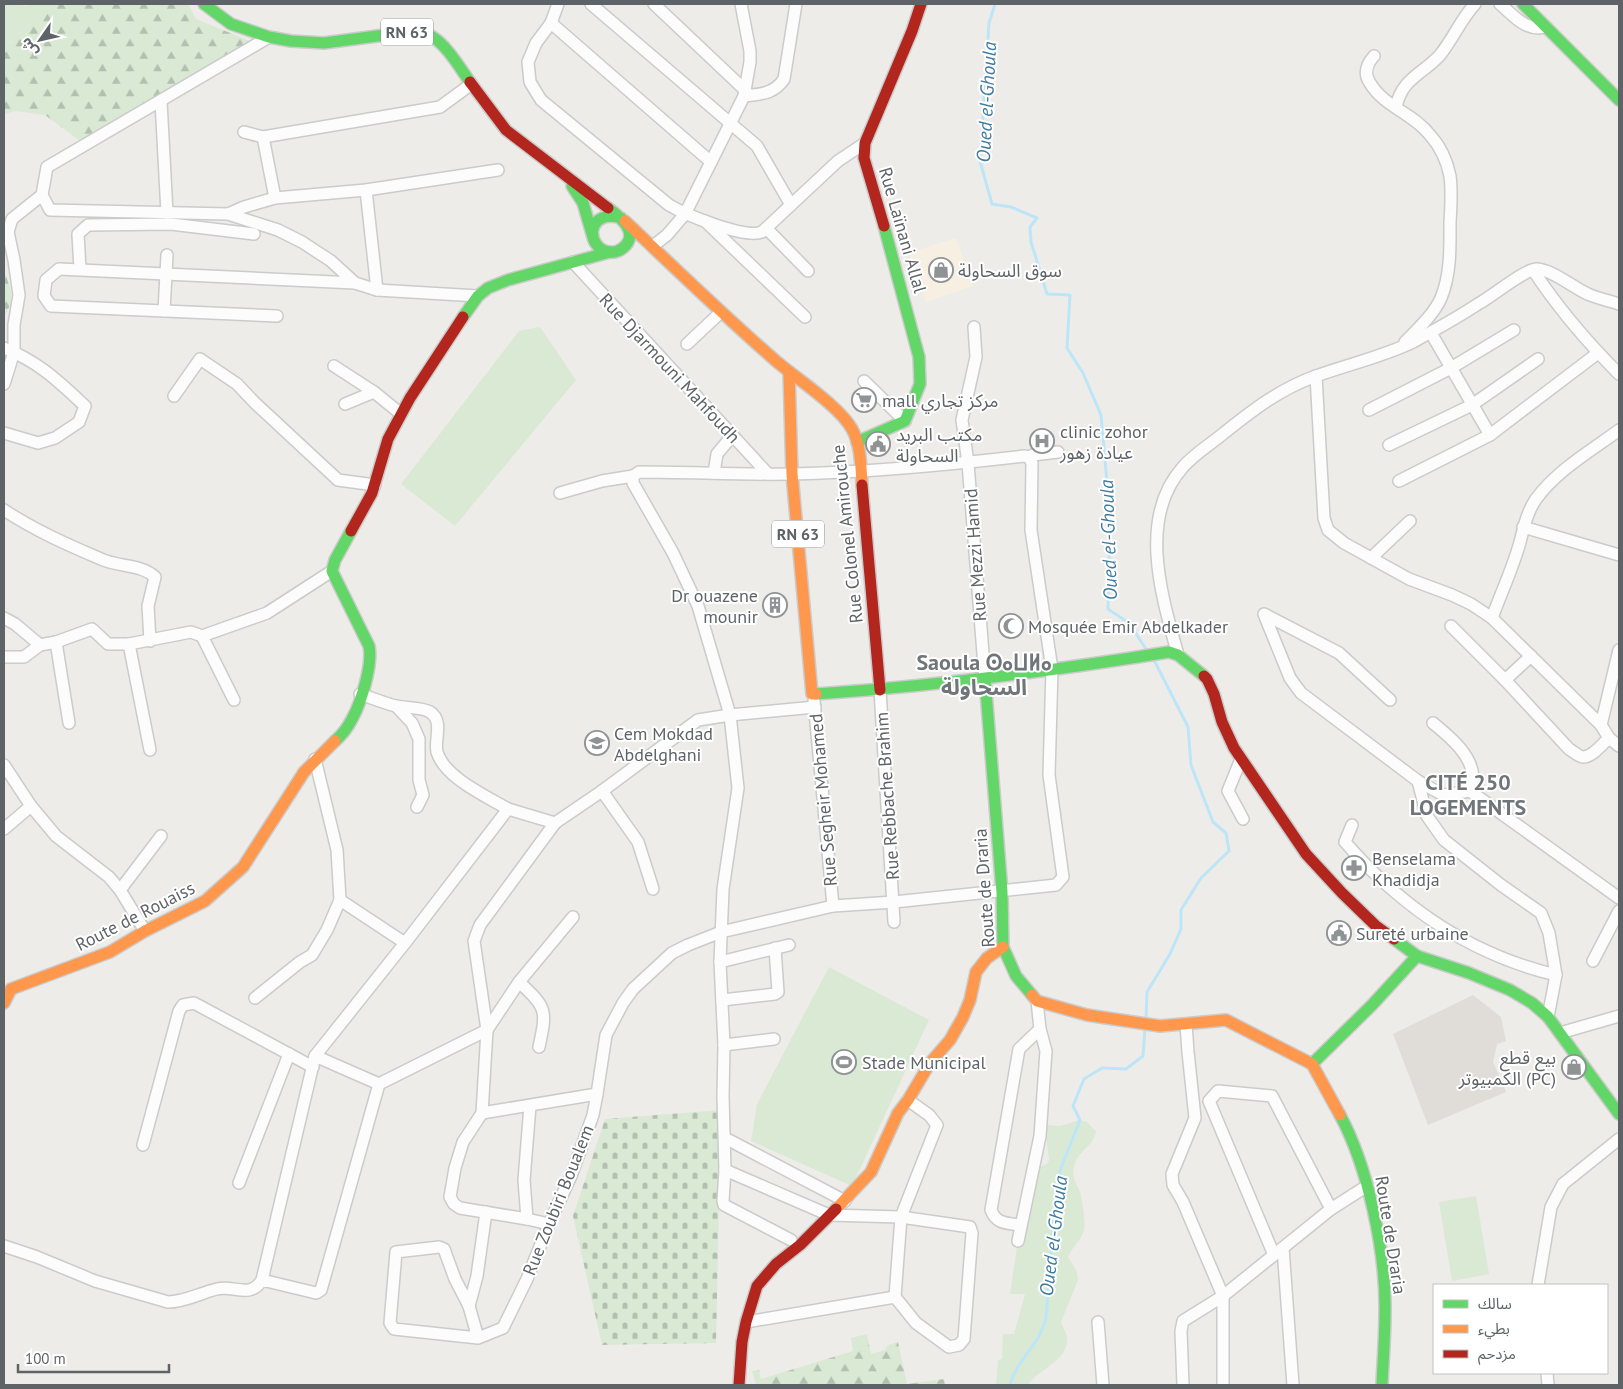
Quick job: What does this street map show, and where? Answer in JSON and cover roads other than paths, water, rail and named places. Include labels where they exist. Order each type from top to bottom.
[{"type":"main road","name":"RN 63","points":[[204,4],[231,24],[269,37],[291,41],[324,43],[414,31],[432,36],[447,51],[501,125],[623,219],[721,312],[790,373],[792,474],[812,694]]},
{"type":"main road","name":"Rue Laïnani Allal","points":[[904,421],[920,384],[919,357],[883,219],[864,158],[865,143],[912,31],[921,4]]},
{"type":"main road","points":[[1523,4],[1619,100]]},
{"type":"main road","name":"RN 63","points":[[559,170],[583,203],[592,236]]},
{"type":"main road","points":[[585,258],[594,224],[602,217],[612,214],[623,219],[630,231],[628,242],[615,251],[599,248],[592,236]]},
{"type":"main road","points":[[332,571],[335,560],[372,493],[388,439],[401,414],[478,296],[488,288],[502,282],[585,258],[638,246],[653,246]]},
{"type":"main road","name":"Rue Colonel Amirouche","points":[[790,373],[839,413],[852,429],[857,442],[880,690]]},
{"type":"main road","points":[[857,442],[904,421]]},
{"type":"main road","name":"Route de Rouaiss","points":[[4,1003],[7,990],[110,952],[145,931],[205,901],[243,867],[304,772],[315,759],[336,742],[352,720],[360,694],[370,656],[369,646],[332,571]]},
{"type":"main road","points":[[812,694],[880,690],[985,679],[1110,663],[1144,656],[1173,654],[1197,670],[1206,680],[1214,694],[1222,722],[1234,748],[1306,854],[1376,926],[1417,956],[1468,973],[1510,990],[1532,1003],[1548,1017],[1619,1114]]},
{"type":"main road","name":"Route de Draria","points":[[985,679],[1002,892],[1002,947],[1016,976],[1037,1001]]},
{"type":"main road","points":[[739,1385],[742,1342],[757,1286],[776,1264],[800,1245],[845,1201],[871,1172],[898,1113],[930,1063],[950,1040],[963,1017],[970,1000],[976,972],[987,958],[1002,947]]},
{"type":"main road","points":[[1037,1001],[1087,1015],[1160,1026],[1226,1020],[1312,1064],[1372,1005],[1417,956]]},
{"type":"main road","name":"Route de Draria","points":[[1312,1064],[1345,1124],[1362,1166],[1367,1186],[1379,1248],[1385,1310],[1382,1385]]},
{"type":"street","points":[[558,4],[551,23],[536,43],[528,62],[530,82],[541,100],[670,205],[685,214],[749,234],[757,234],[767,229],[838,161],[865,143]]},
{"type":"street","points":[[591,4],[757,146],[791,206]]},
{"type":"street","points":[[654,4],[745,93],[764,94],[773,90],[784,79],[796,4]]},
{"type":"street","points":[[653,246],[667,235],[685,214],[745,93],[750,51],[740,4]]},
{"type":"street","points":[[1396,107],[1399,95],[1404,88],[1418,72],[1438,57],[1462,19],[1475,4]]},
{"type":"street","points":[[1500,4],[1524,25],[1535,28],[1546,27]]},
{"type":"street","points":[[551,23],[711,162]]},
{"type":"street","points":[[269,37],[47,167],[42,195],[50,210],[228,214],[278,230],[302,242],[331,262],[355,283]]},
{"type":"street","points":[[1374,56],[1367,66],[1366,74],[1368,81],[1381,98],[1420,123],[1440,149],[1447,166],[1451,195],[1450,256],[1447,282],[1440,300],[1428,317],[1399,349]]},
{"type":"street","points":[[244,132],[263,137],[440,107],[470,85]]},
{"type":"street","points":[[162,101],[166,213]]},
{"type":"street","points":[[263,137],[275,198]]},
{"type":"street","points":[[228,214],[275,198],[366,190],[498,170]]},
{"type":"street","points":[[366,190],[378,290]]},
{"type":"street","points":[[4,384],[18,295],[14,260],[8,232],[12,219],[42,195]]},
{"type":"street","points":[[80,269],[78,234],[88,225],[90,211]]},
{"type":"street","points":[[704,220],[804,317]]},
{"type":"street","points":[[88,225],[171,224],[254,234]]},
{"type":"street","points":[[767,229],[808,271]]},
{"type":"street","points":[[164,311],[166,255]]},
{"type":"street","name":"Rue Djarmouni Mahfoudh","points":[[573,262],[768,474]]},
{"type":"street","points":[[277,316],[51,306],[44,296],[46,280],[59,269],[80,269],[355,283],[378,290],[478,296]]},
{"type":"street","points":[[1173,654],[1156,544],[1158,518],[1165,496],[1183,466],[1247,414],[1280,392],[1316,376],[1381,356],[1431,333],[1533,270],[1547,271],[1590,295],[1619,304]]},
{"type":"street","points":[[1533,270],[1561,310],[1619,374]]},
{"type":"street","points":[[686,344],[721,312]]},
{"type":"street","points":[[560,493],[636,474],[792,474],[968,463],[962,420],[976,357],[974,327]]},
{"type":"street","points":[[1370,410],[1451,368],[1514,330]]},
{"type":"street","points":[[1431,333],[1490,435]]},
{"type":"street","points":[[4,433],[38,444],[55,438],[79,422],[85,406],[53,376],[9,350]]},
{"type":"street","points":[[1399,481],[1490,435],[1598,353]]},
{"type":"street","points":[[174,396],[200,359],[238,384],[255,403],[338,480],[374,485]]},
{"type":"street","points":[[1389,445],[1472,405],[1538,359]]},
{"type":"street","points":[[334,366],[374,392],[401,414]]},
{"type":"street","points":[[1316,376],[1325,525],[1328,530],[1344,543],[1409,579],[1452,595],[1471,604],[1492,618],[1601,725],[1610,738],[1619,746]]},
{"type":"street","points":[[864,381],[904,421]]},
{"type":"street","points":[[344,404],[374,392]]},
{"type":"street","points":[[1492,618],[1520,542],[1523,527],[1536,500],[1554,478],[1619,430]]},
{"type":"street","points":[[714,473],[717,454],[732,436]]},
{"type":"street","name":"Rue Mezzi Hamid","points":[[985,679],[968,463],[1058,452]]},
{"type":"street","name":"Rue Zoubiri Boualem","points":[[478,1338],[468,1306],[455,1279],[444,1249],[439,1247],[396,1252],[390,1323],[394,1329],[478,1338],[503,1328],[527,1279],[549,1224],[572,1176],[593,1115],[606,1035],[623,1003],[633,989],[672,953],[721,932],[833,906],[1002,892],[1056,885],[1063,877],[1049,776],[1052,669],[1031,530],[1032,463],[1029,457]]},
{"type":"street","points":[[636,474],[633,483],[673,553],[698,606],[730,715],[738,788],[726,864],[721,932],[720,962],[724,1045],[724,1205],[791,1240]]},
{"type":"street","points":[[4,510],[23,523],[103,560],[152,574],[155,577],[148,606],[150,641]]},
{"type":"street","points":[[1371,558],[1410,521]]},
{"type":"street","points":[[1523,527],[1619,555]]},
{"type":"street","points":[[4,657],[24,657],[40,645],[56,642],[92,629],[108,644],[150,641],[191,632],[202,636],[267,613],[332,571]]},
{"type":"street","points":[[1390,700],[1339,654],[1264,614],[1290,678],[1301,693],[1418,781],[1443,795],[1470,791],[1619,898]]},
{"type":"street","points":[[4,618],[15,624],[40,645]]},
{"type":"street","points":[[1450,626],[1581,757],[1593,752],[1610,738]]},
{"type":"street","points":[[202,636],[234,700]]},
{"type":"street","points":[[56,642],[69,723]]},
{"type":"street","points":[[129,644],[150,750]]},
{"type":"street","points":[[1601,725],[1616,675],[1619,650]]},
{"type":"street","points":[[1505,680],[1531,656]]},
{"type":"street","name":"Rue Rebbache Brahim","points":[[880,690],[894,922]]},
{"type":"street","points":[[360,694],[396,706],[429,711],[434,716],[438,726],[437,751],[443,763],[457,778],[508,808],[555,823]]},
{"type":"street","name":"Rue Segheir Mohamed","points":[[812,694],[815,707],[833,906]]},
{"type":"street","points":[[396,706],[412,723],[419,739],[419,780],[423,795],[416,807]]},
{"type":"street","points":[[549,1224],[460,1208],[454,1204],[450,1196],[455,1168],[463,1142],[482,1113],[487,1030],[474,941],[480,925],[555,823],[602,791],[698,720],[815,707]]},
{"type":"street","points":[[1433,723],[1452,738],[1470,763],[1473,780],[1470,791]]},
{"type":"street","points":[[255,998],[300,962],[312,955],[327,930],[340,900],[338,850],[315,759]]},
{"type":"street","points":[[1241,759],[1228,791],[1243,819]]},
{"type":"street","points":[[4,764],[31,806],[56,836],[109,877],[120,890],[145,931]]},
{"type":"street","points":[[1418,781],[1427,816],[1444,840],[1486,874],[1541,913],[1549,933],[1556,976],[1548,1017]]},
{"type":"street","points":[[602,791],[638,842],[653,889]]},
{"type":"street","points":[[4,828],[31,806]]},
{"type":"street","points":[[4,1246],[37,1257],[95,1281],[168,1302],[178,1302],[216,1289],[227,1288],[248,1291],[258,1287],[262,1280],[314,1062],[508,808]]},
{"type":"street","points":[[1352,825],[1345,842],[1366,866],[1424,915],[1452,934],[1486,951],[1525,968],[1556,976]]},
{"type":"street","points":[[120,890],[161,836]]},
{"type":"street","points":[[340,900],[405,943]]},
{"type":"street","points":[[1593,961],[1619,911]]},
{"type":"street","points":[[143,1145],[179,1011],[184,1005],[194,1003],[289,1054],[378,1084],[487,1030],[519,982],[573,917]]},
{"type":"street","points":[[720,962],[789,945]]},
{"type":"street","points":[[722,1000],[775,994],[778,992],[775,948]]},
{"type":"street","points":[[519,982],[538,1000],[543,1009],[544,1021],[539,1047]]},
{"type":"street","points":[[1018,1241],[1040,1136],[1046,1051],[1040,1029],[1037,1001]]},
{"type":"street","points":[[1560,1033],[1619,1016]]},
{"type":"street","points":[[1186,1024],[1195,1118],[1172,1174],[1173,1184],[1183,1202],[1223,1296],[1223,1385]]},
{"type":"street","points":[[1020,1225],[999,1221],[994,1218],[991,1210],[1019,1049],[1040,1029]]},
{"type":"street","points":[[724,1045],[774,1039]]},
{"type":"street","points":[[239,1183],[289,1054]]},
{"type":"street","points":[[262,1280],[316,1293],[321,1290],[378,1084]]},
{"type":"street","points":[[1209,1101],[1218,1091],[1272,1096],[1331,1209]]},
{"type":"street","points":[[482,1113],[597,1094]]},
{"type":"street","points":[[725,1170],[829,1215],[902,1217],[970,1227],[972,1233],[964,1339],[959,1345],[949,1347],[916,1323],[895,1296],[902,1217],[937,1125],[929,1115],[908,1100]]},
{"type":"street","points":[[1194,1100],[1209,1101]]},
{"type":"street","points":[[1209,1101],[1274,1255]]},
{"type":"street","points":[[528,1219],[524,1180],[530,1106]]},
{"type":"street","points":[[725,1138],[845,1201]]},
{"type":"street","points":[[1538,1284],[1551,1207],[1563,1184],[1619,1139]]},
{"type":"street","points":[[1183,1385],[1181,1331],[1183,1321],[1223,1296],[1331,1209],[1367,1186]]},
{"type":"street","points":[[468,1306],[477,1276],[486,1212]]},
{"type":"street","points":[[1283,1248],[1293,1385]]},
{"type":"street","points":[[455,1279],[477,1276]]},
{"type":"street","points":[[746,1322],[895,1296]]},
{"type":"street","points":[[1098,1322],[1103,1385]]},
{"type":"waterway","name":"Oued el-Ghoula","points":[[995,4],[989,23],[980,161],[992,204],[1011,207],[1037,218],[1030,227],[1031,242],[1047,294],[1070,295],[1067,348],[1083,373],[1101,415],[1110,516],[1108,609],[1129,623],[1146,649]]},
{"type":"waterway","name":"Oued el-Ghoula","points":[[1146,1019],[1147,992],[1170,954],[1181,929],[1181,910],[1201,878],[1229,851],[1226,833],[1213,822],[1191,765],[1188,727],[1154,660]]},
{"type":"waterway","name":"Oued el-Ghoula","points":[[1010,1385],[1018,1367],[1039,1336],[1046,1318],[1056,1190],[1061,1168],[1080,1120],[1073,1106],[1084,1079],[1102,1068],[1126,1069],[1143,1056],[1145,1027]]},
{"type":"place","name":"سوق السحاولة","points":[[941,270]]},
{"type":"place","name":"mall مركز تجاري","points":[[864,400]]},
{"type":"place","name":"clinic zohor عيادة زهور","points":[[1042,441]]},
{"type":"place","name":"مكتب البريد السحاولة","points":[[878,444]]},
{"type":"place","name":"Dr ouazene mounir","points":[[775,605]]},
{"type":"place","name":"Mosquée Emir Abdelkader","points":[[1011,626]]},
{"type":"place","name":"Cem Mokdad Abdelghani","points":[[597,743]]},
{"type":"place","name":"Benselama Khadidja","points":[[1354,868]]},
{"type":"place","name":"Sureté urbaine","points":[[1339,933]]},
{"type":"place","name":"Stade Municipal","points":[[844,1062]]},
{"type":"place","name":"بيع قطع الكمبيوتر (PC)","points":[[1574,1067]]},
{"type":"district","name":"Saoula ⵙⴰⵡⵍⴰ السحاولة","points":[[984,674]]},
{"type":"district","name":"CITÉ 250 LOGEMENTS","points":[[1468,794]]}]
